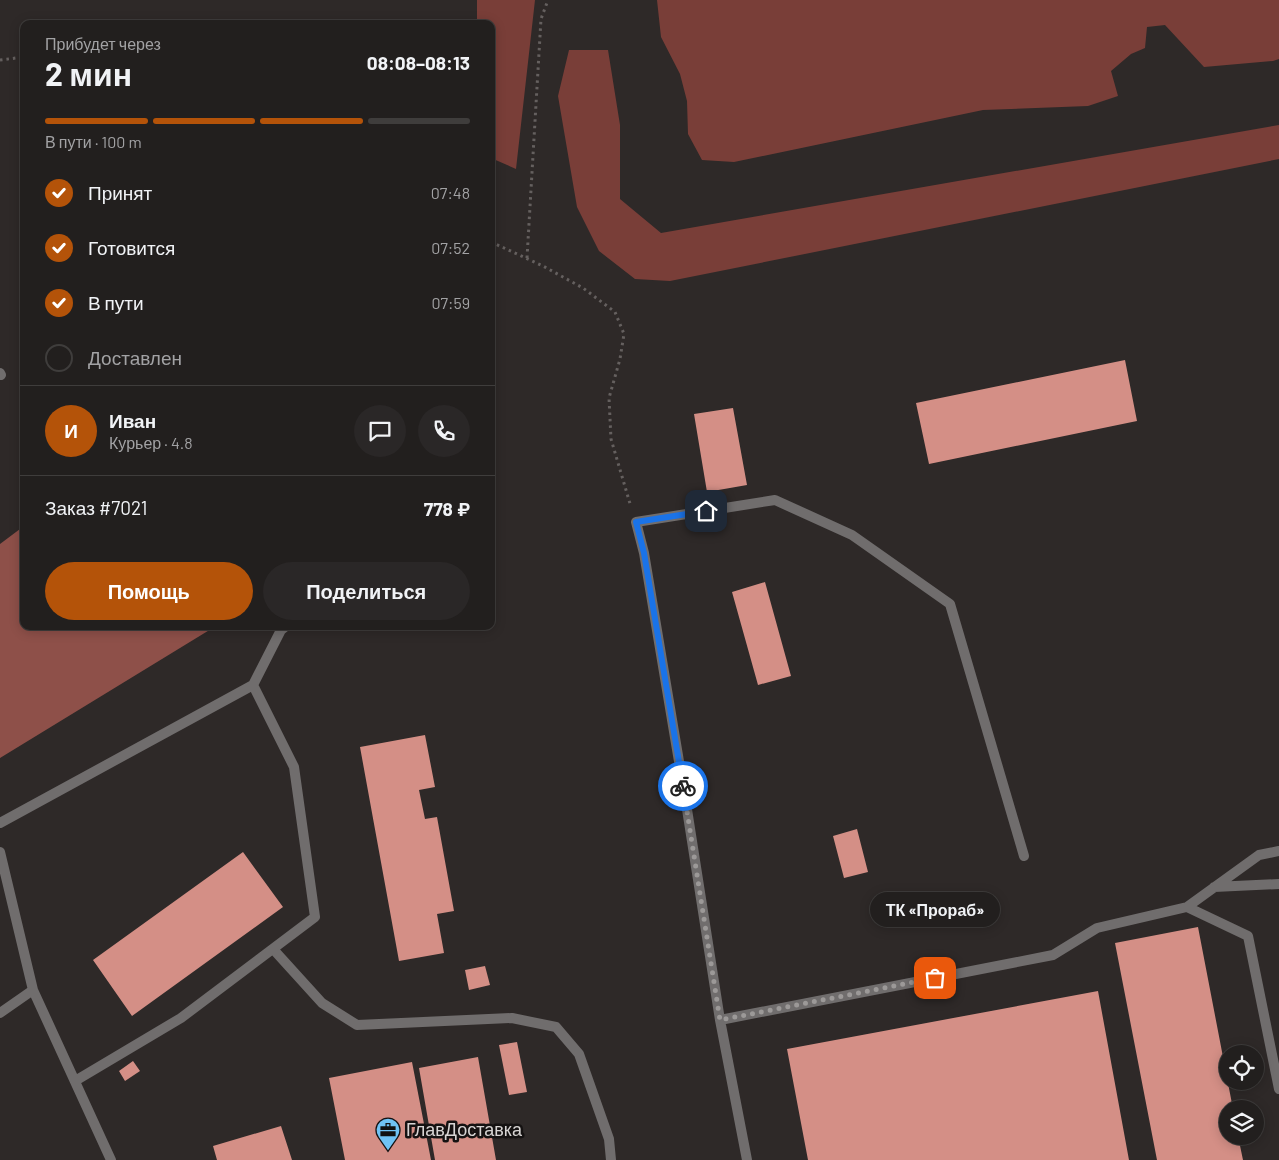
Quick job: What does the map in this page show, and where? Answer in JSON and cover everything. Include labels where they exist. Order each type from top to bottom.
[{"type":"lane","points":[[747,1160],[720,1020],[646,563],[636,522],[775,500],[852,535],[950,604],[1024,856]]},
{"type":"lane","points":[[0,823],[253,685],[281,630]]},
{"type":"lane","points":[[75,1081],[181,1018],[315,917],[294,767],[253,685]]},
{"type":"lane","points":[[720,1020],[1053,955],[1097,928],[1187,907],[1259,854],[1279,851]]},
{"type":"lane","points":[[0,852],[34,990],[111,1160]]},
{"type":"lane","points":[[1214,887],[1279,884]]},
{"type":"lane","points":[[1187,907],[1248,936],[1279,1090]]},
{"type":"lane","points":[[273,949],[322,1002],[357,1025],[512,1018],[556,1026],[579,1054],[609,1139],[611,1160]]},
{"type":"lane","points":[[0,1013],[34,990]]},
{"type":"path","points":[[527,258],[541,19],[548,0]]},
{"type":"path","points":[[0,60],[20,58]]},
{"type":"path","points":[[495,244],[544,266],[584,288],[615,312],[624,334],[620,359],[609,398],[611,439],[636,522]]},
{"type":"shaded area","points":[[477,0],[535,0],[516,169],[495,160],[495,20],[477,20]]},
{"type":"shaded area","points":[[657,0],[1279,0],[1279,59],[1204,67],[1165,25],[1147,27],[1145,48],[1131,54],[1111,71],[1118,96],[1088,106],[983,110],[734,162],[702,160],[688,134],[687,101],[680,74],[661,37]]},
{"type":"shaded area","points":[[569,50],[608,50],[620,125],[620,199],[661,233],[1279,125],[1279,159],[670,281],[635,279],[599,251],[577,207],[558,96]]},
{"type":"shaded area","points":[[20,529],[20,630],[209,630],[0,758],[0,544]]},
{"type":"building","points":[[1125,360],[1137,421],[929,464],[916,403]]},
{"type":"building","points":[[733,408],[747,485],[707,492],[694,414]]},
{"type":"building","points":[[765,582],[791,676],[758,685],[732,592]]},
{"type":"building","points":[[425,735],[435,787],[419,790],[425,819],[437,817],[454,911],[437,914],[444,953],[399,961],[360,747]]},
{"type":"building","points":[[857,829],[868,872],[844,878],[833,836]]},
{"type":"building","points":[[243,852],[283,907],[132,1016],[93,960]]},
{"type":"building","points":[[1198,927],[1221,1045],[1219,1045],[1219,1090],[1229,1090],[1231,1100],[1219,1100],[1219,1145],[1240,1145],[1243,1160],[1157,1160],[1115,943]]},
{"type":"building","points":[[485,966],[490,985],[469,990],[465,970]]},
{"type":"building","points":[[1098,991],[1129,1160],[808,1160],[787,1049]]},
{"type":"building","points":[[517,1042],[527,1092],[509,1095],[499,1045]]},
{"type":"building","points":[[478,1057],[496,1160],[435,1160],[419,1068]]},
{"type":"building","points":[[133,1061],[140,1071],[125,1081],[119,1071]]},
{"type":"building","points":[[412,1062],[431,1160],[345,1160],[329,1078]]},
{"type":"building","points":[[281,1126],[292,1160],[217,1160],[213,1146]]},
{"type":"way so far","points":[[683,786],[720,1020],[935,978]]},
{"type":"place","name":"ТК «Прораб»","points":[[935,978]]},
{"type":"place","name":"ГлавДоставка","points":[[388,1151]]},
{"type":"route","points":[[683,786],[644,553],[636,522],[706,511]]}]
